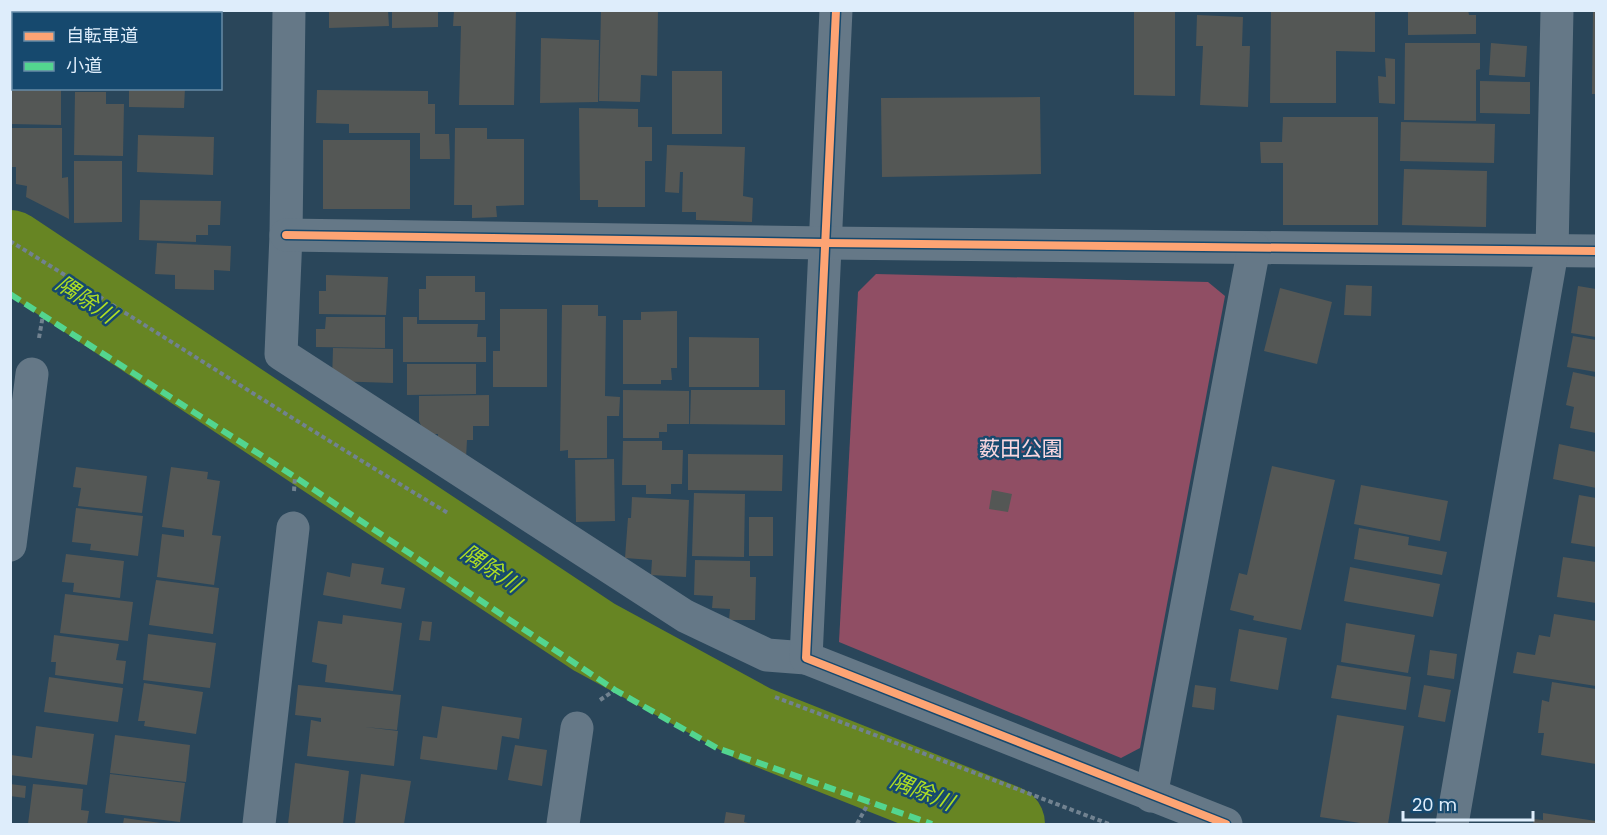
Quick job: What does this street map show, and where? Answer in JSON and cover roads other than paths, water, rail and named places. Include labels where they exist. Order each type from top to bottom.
[{"type":"street","points":[[289,10],[286,235],[280,354],[685,616],[767,655],[806,658],[1226,825]]},
{"type":"street","points":[[806,658],[836,10]]},
{"type":"street","points":[[1452,825],[1552,252],[1557,10]]},
{"type":"street","points":[[286,235],[1254,249],[1596,251]]},
{"type":"street","points":[[1151,796],[1254,249]]},
{"type":"street","points":[[10,545],[32,374]]},
{"type":"street","points":[[259,825],[293,528]]},
{"type":"street","points":[[563,825],[577,728]]},
{"type":"waterway","name":"隅除川","points":[[10,249],[594,637],[754,724],[1006,824]]},
{"type":"park label","name":"薮田公園","points":[[1021,449]]}]
